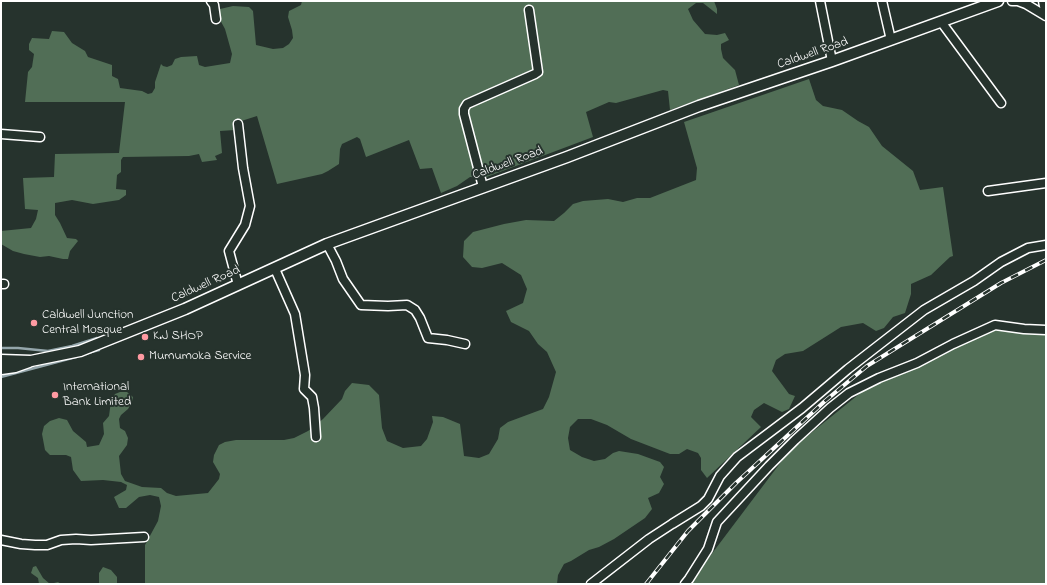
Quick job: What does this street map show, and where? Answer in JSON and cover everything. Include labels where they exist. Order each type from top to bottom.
[{"type":"main road","name":"Caldwell Road","points":[[1,369],[15,367],[30,361],[80,351],[185,309],[328,244],[596,146],[699,106],[832,61],[998,1]]},
{"type":"main road","name":"Caldwell Road","points":[[1,360],[30,361]]},
{"type":"street","points":[[211,1],[214,5],[216,19]]},
{"type":"street","points":[[820,1],[832,61]]},
{"type":"street","points":[[882,1],[891,40]]},
{"type":"street","points":[[1012,1],[1018,1],[1026,4],[1046,16]]},
{"type":"street","points":[[1042,1],[1046,16]]},
{"type":"street","points":[[483,187],[464,109],[467,104],[538,72],[529,10]]},
{"type":"street","points":[[942,22],[1001,103]]},
{"type":"street","points":[[238,124],[243,168],[250,206],[245,225],[229,251],[238,285]]},
{"type":"street","points":[[1,134],[40,136]]},
{"type":"street","points":[[988,191],[1046,183]]},
{"type":"street","points":[[328,244],[342,279],[361,305],[407,305],[415,310],[428,338],[465,344]]},
{"type":"street","points":[[591,584],[649,540],[701,506],[708,499],[720,476],[737,456],[796,412],[848,369],[924,310],[974,281],[1001,262],[1028,248],[1046,245]]},
{"type":"street","points":[[275,269],[295,314],[298,326],[305,375],[304,389],[312,397],[316,437]]},
{"type":"street","points":[[685,584],[708,549],[717,522],[795,440],[849,393],[879,378],[917,363],[952,344],[995,325],[1024,330],[1046,330]]},
{"type":"street","points":[[1,540],[35,546],[47,545],[61,540],[90,540],[144,536]]},
{"type":"green space","points":[[302,1],[714,1],[717,14],[703,3],[696,3],[688,9],[693,20],[705,34],[717,35],[725,33],[729,40],[721,44],[723,58],[735,70],[739,85],[670,110],[668,91],[663,90],[616,103],[609,102],[586,112],[593,137],[484,178],[470,177],[457,186],[441,193],[432,168],[420,169],[409,140],[366,157],[360,139],[357,137],[342,144],[340,149],[339,164],[328,171],[322,174],[277,184],[257,116],[235,123],[235,130],[220,131],[222,153],[215,156],[217,160],[202,162],[199,154],[189,156],[123,157],[121,160],[121,172],[117,175],[116,189],[126,190],[126,195],[119,200],[93,204],[72,200],[55,203],[55,215],[67,238],[76,239],[78,241],[70,251],[68,259],[24,254],[13,251],[1,244],[1,231],[31,228],[36,219],[38,210],[25,209],[23,178],[54,177],[55,154],[119,153],[125,102],[25,102],[28,72],[32,67],[34,54],[29,50],[29,44],[32,38],[49,39],[52,31],[64,32],[72,43],[85,51],[88,57],[112,65],[112,76],[118,79],[120,88],[142,91],[148,94],[152,93],[155,88],[155,82],[161,64],[167,67],[172,65],[175,59],[197,56],[199,65],[205,67],[230,63],[232,54],[225,29],[219,18],[220,9],[233,6],[249,7],[253,11],[256,45],[273,49],[283,48],[289,44],[293,38],[288,17],[289,11],[301,5]]},
{"type":"green space","points":[[809,79],[816,100],[823,106],[842,110],[869,127],[882,146],[913,171],[920,190],[943,187],[953,256],[950,257],[931,275],[911,284],[911,294],[905,313],[893,317],[884,328],[876,331],[863,323],[841,327],[803,351],[785,354],[776,360],[772,371],[789,394],[795,396],[789,409],[782,412],[764,403],[754,410],[751,417],[761,427],[707,478],[701,470],[701,458],[698,453],[687,449],[679,454],[670,454],[631,439],[607,425],[591,419],[578,419],[570,427],[568,438],[570,450],[582,457],[594,461],[605,459],[613,453],[619,451],[638,454],[660,462],[664,467],[660,477],[664,484],[659,493],[648,498],[652,509],[645,518],[614,539],[599,547],[589,550],[564,564],[558,575],[557,584],[145,584],[145,545],[158,521],[161,506],[159,497],[150,495],[139,497],[126,508],[119,508],[114,497],[126,490],[127,485],[121,482],[103,480],[81,481],[73,470],[71,457],[66,455],[50,455],[45,450],[42,434],[44,426],[50,421],[59,418],[67,420],[73,431],[86,442],[87,447],[99,445],[104,434],[103,423],[109,416],[111,401],[115,394],[127,392],[133,397],[132,402],[119,419],[120,428],[125,431],[128,438],[127,445],[119,456],[121,474],[125,481],[142,487],[161,488],[167,493],[176,496],[208,493],[219,479],[220,474],[213,462],[214,455],[219,445],[236,440],[284,440],[294,438],[308,431],[323,419],[342,399],[345,391],[352,383],[369,385],[379,395],[382,428],[387,441],[403,448],[421,446],[427,439],[433,422],[432,416],[443,417],[460,424],[464,456],[479,458],[489,454],[498,439],[500,428],[508,422],[543,409],[549,397],[556,372],[547,352],[538,344],[529,331],[511,322],[506,311],[523,303],[527,289],[521,275],[502,263],[482,268],[472,267],[463,257],[464,241],[473,232],[504,224],[526,220],[554,221],[573,204],[583,201],[608,199],[623,202],[637,198],[650,198],[696,180],[697,168],[684,122]]},
{"type":"green space","points":[[1003,327],[1046,332],[1046,584],[689,584],[790,450],[879,378]]},
{"type":"green space","points":[[36,566],[43,578],[50,584],[39,584],[38,578],[31,573],[33,567]]},
{"type":"green space","points":[[103,567],[111,570],[117,577],[117,584],[99,584],[99,573]]},
{"type":"green space","points":[[58,582],[61,584],[50,584]]},
{"type":"waterway","points":[[1,348],[48,351],[72,346],[97,338]]},
{"type":"waterway","points":[[84,354],[99,350]]},
{"type":"waterway","points":[[1,377],[76,357]]},
{"type":"railway","points":[[646,584],[688,531],[736,483],[825,401],[867,366],[1001,283],[1046,260]]},
{"type":"place","name":"Caldwell Junction Central Mosque","points":[[34,323]]},
{"type":"place","name":"K.J SHOP","points":[[145,337]]},
{"type":"place","name":"Mumumoka Service","points":[[141,357]]},
{"type":"place","name":"International Bank Limited","points":[[55,395]]}]
